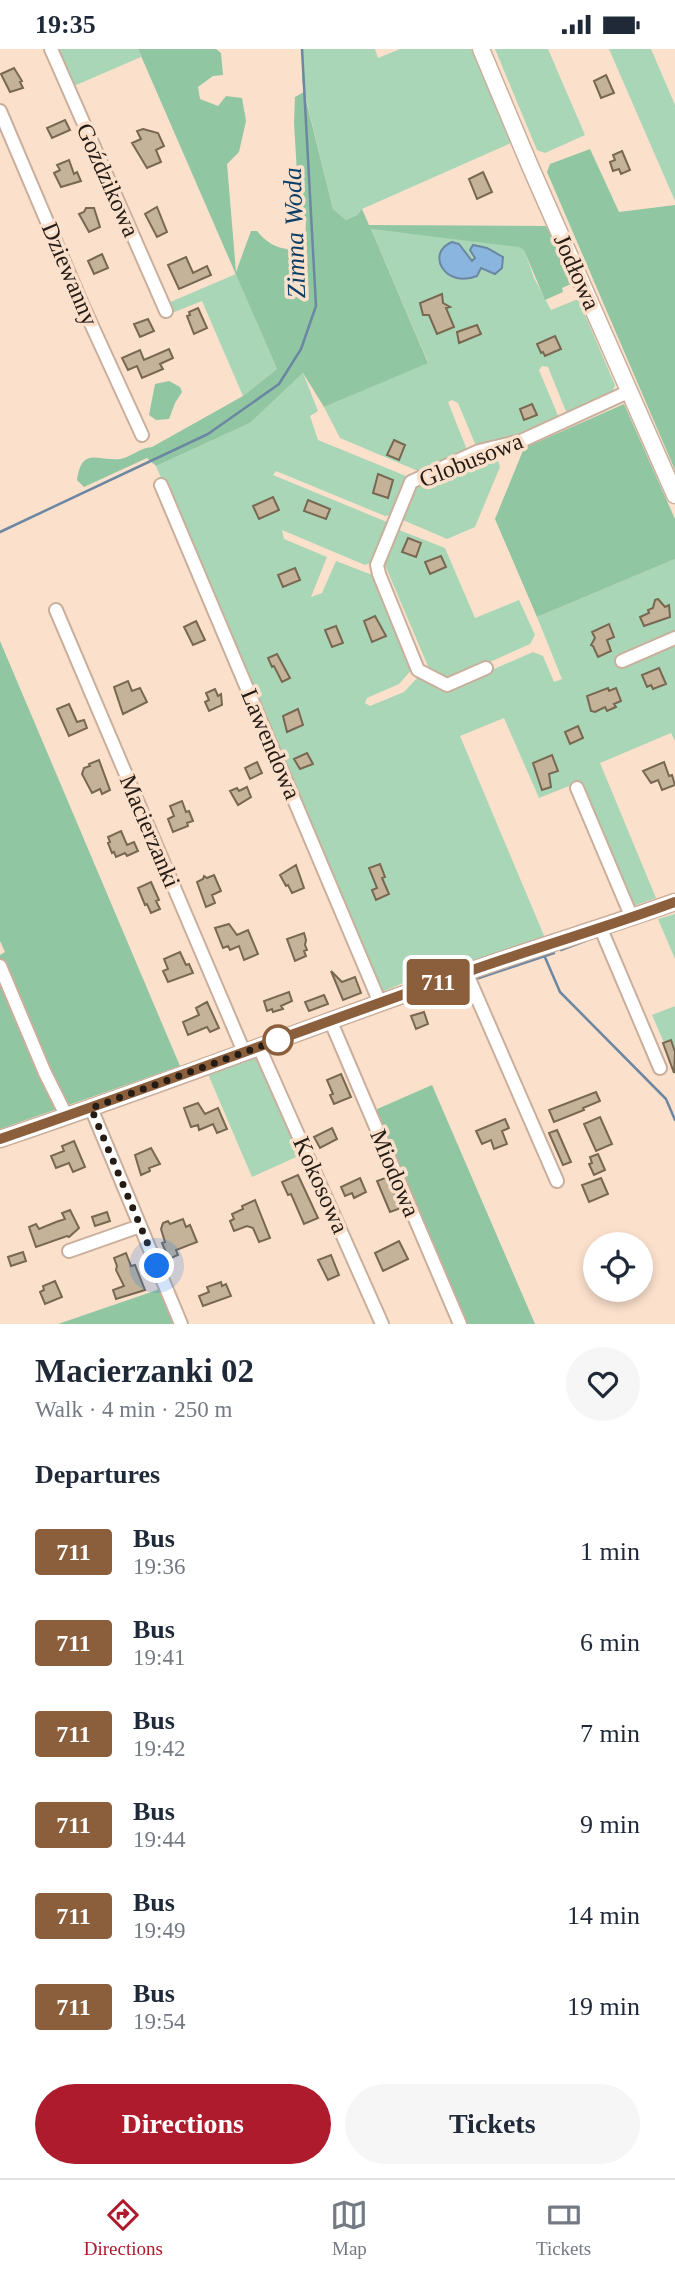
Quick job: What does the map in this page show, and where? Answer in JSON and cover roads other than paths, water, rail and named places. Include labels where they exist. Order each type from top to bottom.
[{"type":"street","name":"Goździkowa","points":[[51,49],[166,311]]},
{"type":"street","name":"Jodłowa","points":[[481,49],[675,495]]},
{"type":"street","name":"Dziewanny","points":[[0,111],[82,304],[142,435]]},
{"type":"street","name":"Globusowa","points":[[486,668],[447,685],[418,670],[379,574],[377,565],[411,482],[479,451],[521,440],[631,391]]},
{"type":"street","name":"Lawendowa","points":[[161,485],[380,1003]]},
{"type":"street","name":"Macierzanki","points":[[56,610],[251,1050]]},
{"type":"street","points":[[622,661],[675,638]]},
{"type":"street","points":[[577,787],[632,918]]},
{"type":"street","points":[[0,1139],[467,972],[675,902]]},
{"type":"street","points":[[601,929],[660,1068]]},
{"type":"street","points":[[0,966],[45,1073],[67,1117]]},
{"type":"street","points":[[467,972],[557,1181]]},
{"type":"street","name":"Miodowa","points":[[331,1022],[460,1324]]},
{"type":"street","name":"Kokosowa","points":[[251,1050],[382,1324]]},
{"type":"street","points":[[91,1108],[181,1324]]},
{"type":"street","points":[[69,1251],[140,1226]]},
{"type":"water","points":[[452,242],[459,244],[472,261],[475,258],[470,250],[473,245],[487,248],[503,257],[502,268],[495,274],[481,268],[477,276],[466,279],[448,274],[442,268],[440,254],[444,247]]},
{"type":"waterway","name":"Zimna Woda","points":[[0,532],[208,434],[279,384],[301,349],[316,306],[302,49]]},
{"type":"waterway","points":[[561,950],[585,941]]},
{"type":"waterway","points":[[476,979],[554,953]]},
{"type":"waterway","points":[[544,955],[560,992],[666,1099],[675,1120]]}]
